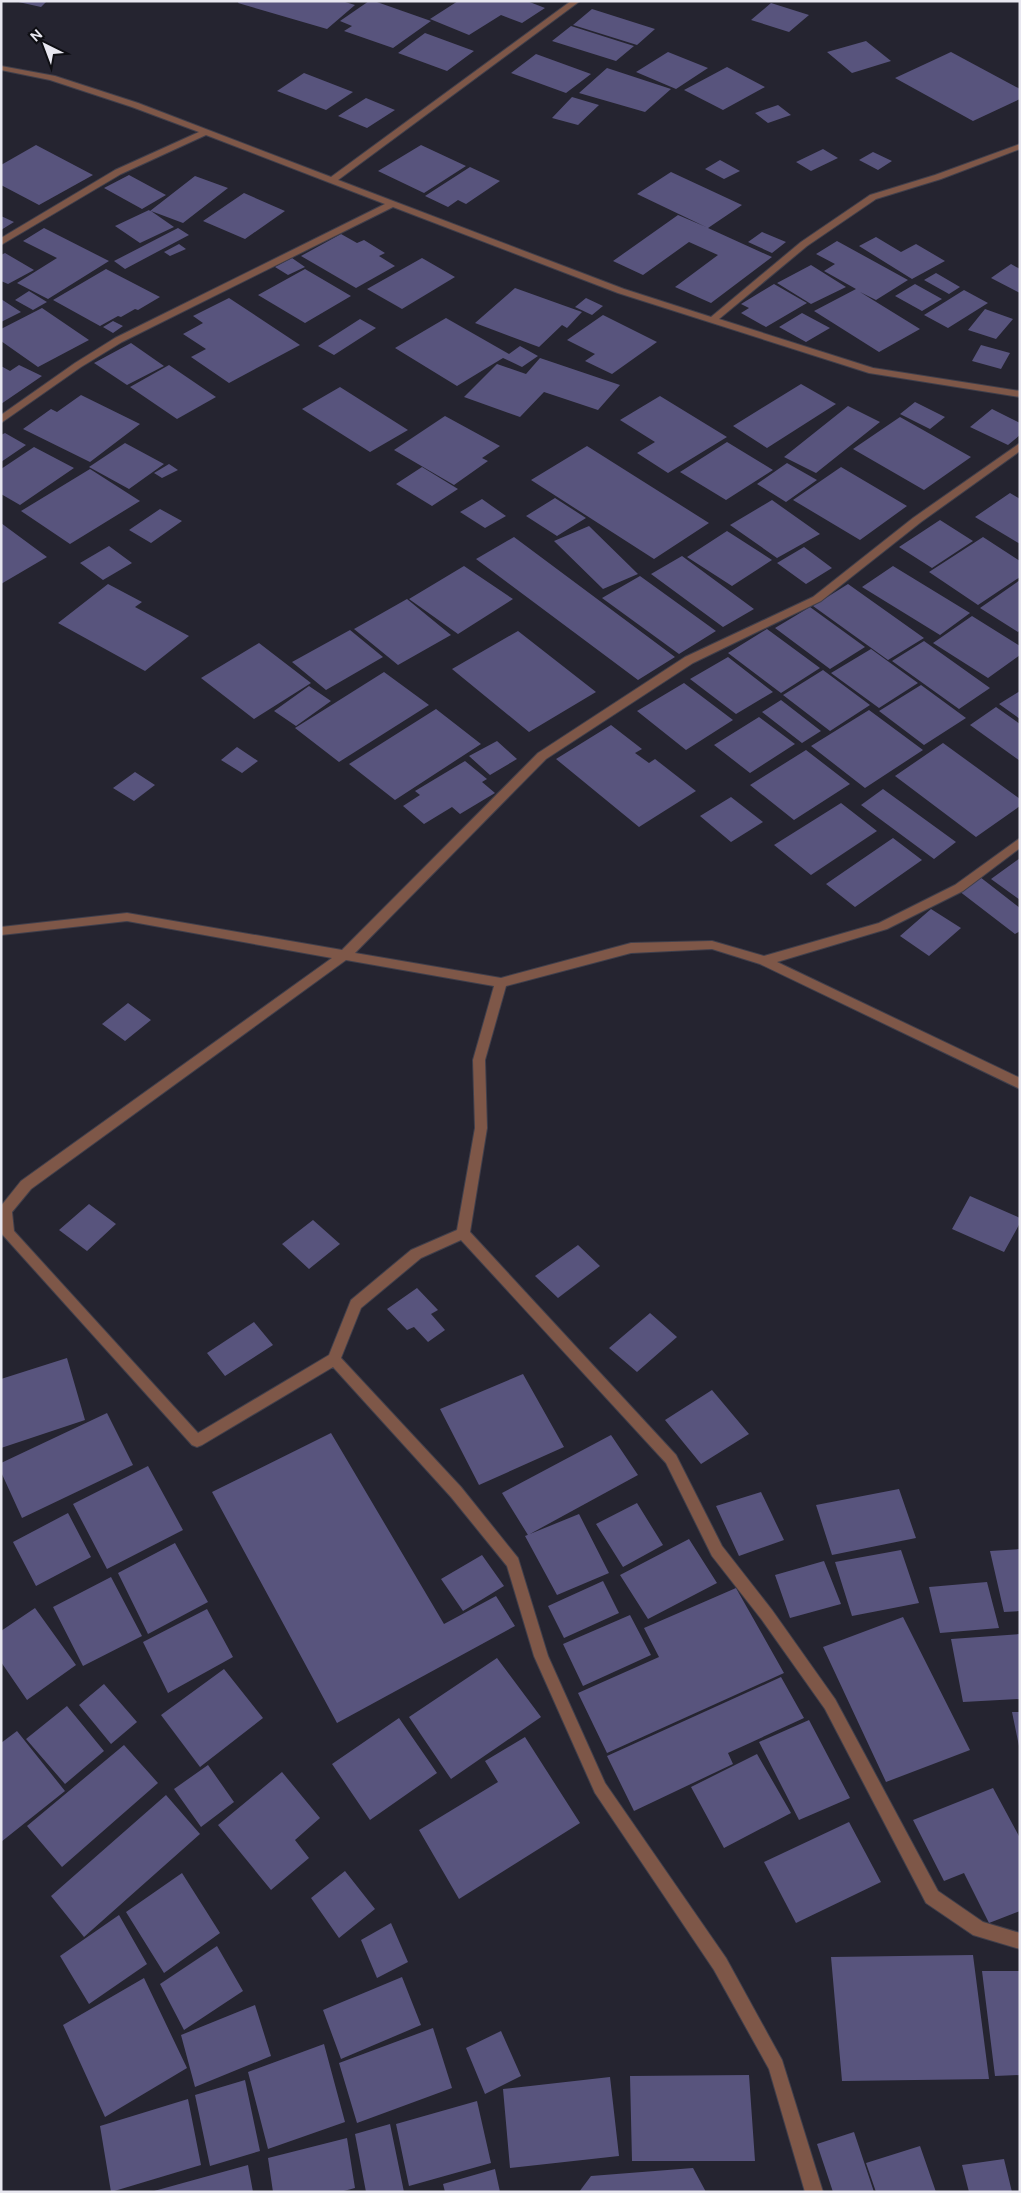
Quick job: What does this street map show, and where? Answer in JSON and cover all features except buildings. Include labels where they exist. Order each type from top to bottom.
[{"type":"street","points":[[332,180],[576,1]]},
{"type":"street","points":[[1,68],[52,78],[135,105],[622,291],[712,320],[872,371],[1020,394]]},
{"type":"street","points":[[1,242],[118,172],[206,132]]},
{"type":"street","points":[[712,320],[804,244],[873,197],[938,177],[1020,146]]},
{"type":"street","points":[[1,420],[99,352],[139,329],[161,320],[392,204]]},
{"type":"street","points":[[464,1234],[416,1254],[356,1304],[334,1359],[197,1441],[8,1233],[5,1211],[26,1185],[345,955],[542,756],[689,660],[817,598],[917,520],[1020,446]]},
{"type":"street","points":[[764,961],[882,926],[958,888],[1020,842]]},
{"type":"street","points":[[1,931],[127,917],[501,983],[631,948],[712,945],[764,961],[1020,1084]]},
{"type":"street","points":[[464,1234],[481,1128],[480,1060],[501,983]]},
{"type":"street","points":[[464,1234],[671,1459],[717,1551],[767,1615],[830,1704],[932,1897],[979,1929],[1020,1941]]},
{"type":"street","points":[[334,1359],[456,1492],[513,1562],[541,1656],[600,1788],[720,1964],[776,2066],[814,2192]]}]
